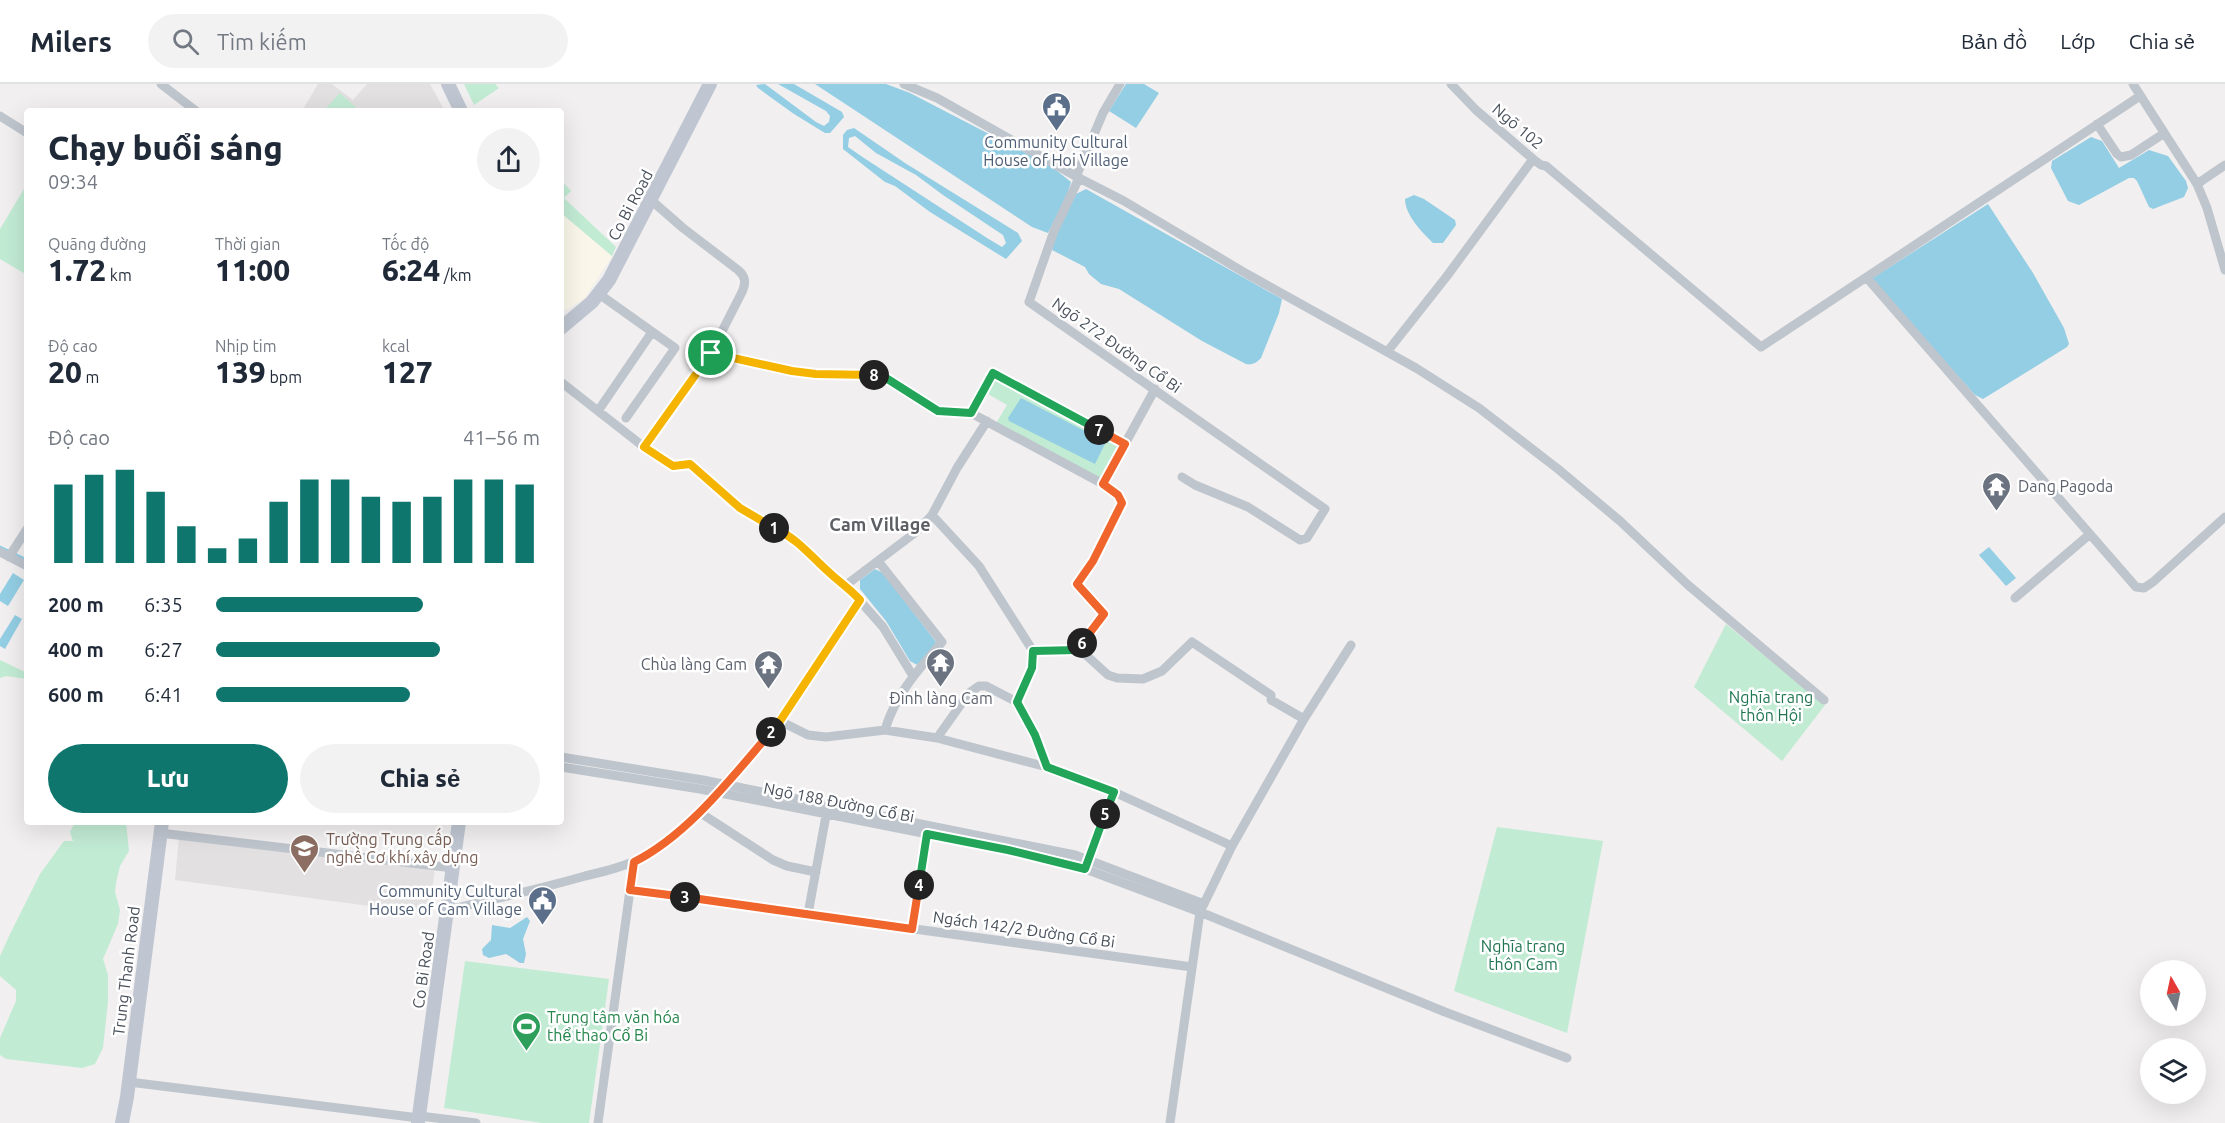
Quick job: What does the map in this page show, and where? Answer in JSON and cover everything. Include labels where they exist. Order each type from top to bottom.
[{"type":"street","points":[[161,84],[192,108]]},
{"type":"street","points":[[448,84],[460,108]]},
{"type":"street","name":"Co Bi Road","points":[[564,325],[599,294],[609,280],[710,84]]},
{"type":"street","points":[[904,84],[937,98],[1124,201],[1247,274],[1387,352],[1479,408],[1558,469],[1620,521],[1718,611],[1824,700]]},
{"type":"street","points":[[1078,177],[1099,122],[1120,84]]},
{"type":"street","name":"Ngõ 102","points":[[1451,84],[1476,110],[1537,162],[1546,166],[1761,347],[1868,278]]},
{"type":"street","points":[[2133,84],[2197,184],[2211,219],[2225,270]]},
{"type":"street","points":[[2140,96],[1868,278],[2136,587],[2144,588],[2153,582],[2225,517]]},
{"type":"street","points":[[0,116],[24,131]]},
{"type":"street","points":[[2097,124],[2121,157],[2131,155],[2163,134]]},
{"type":"street","points":[[1387,352],[1537,162]]},
{"type":"street","points":[[2197,184],[2225,165]]},
{"type":"street","name":"Ngõ 272 Đường Cổ Bi","points":[[1078,177],[1054,231],[1029,302],[1325,509],[1306,539],[1300,540],[1248,507],[1195,485],[1182,477]]},
{"type":"street","points":[[644,447],[711,353],[745,282],[744,276],[738,270],[651,200]]},
{"type":"street","points":[[599,294],[675,348],[626,418]]},
{"type":"street","points":[[598,411],[652,332]]},
{"type":"street","points":[[711,353],[816,374],[876,375],[886,378],[938,411],[971,413],[987,421],[1103,484],[1118,495],[1122,503],[1093,561],[1077,584],[1104,614],[1078,650]]},
{"type":"street","points":[[971,413],[993,373],[1125,444]]},
{"type":"street","points":[[564,384],[644,447],[673,466],[690,464],[740,508],[801,544],[834,577],[846,585],[883,627],[913,676]]},
{"type":"street","points":[[1103,484],[1155,389]]},
{"type":"street","points":[[846,585],[916,532],[932,515],[957,468],[987,421]]},
{"type":"street","points":[[932,515],[979,566],[1033,651],[1032,668],[1017,702]]},
{"type":"street","points":[[24,534],[15,548],[5,555],[24,564]]},
{"type":"street","points":[[2015,598],[2090,534]]},
{"type":"street","points":[[879,561],[942,642],[913,676],[894,705],[885,730]]},
{"type":"street","points":[[448,910],[572,880],[634,862],[663,844],[699,812],[780,721],[860,600]]},
{"type":"street","points":[[1033,651],[1078,650],[1108,675],[1117,678],[1143,679],[1162,671],[1192,642],[1271,695],[1271,700],[1304,719]]},
{"type":"street","points":[[1170,1123],[1202,908],[1232,846],[1304,719],[1351,645]]},
{"type":"street","points":[[937,738],[969,693],[979,686],[986,686],[1017,702],[1035,735],[1047,767]]},
{"type":"street","points":[[780,721],[808,735],[826,737],[885,730],[937,738],[1047,767],[1114,792],[1232,846]]},
{"type":"street","name":"Ngõ 188 Đường Cổ Bi","points":[[564,758],[724,785],[827,810]]},
{"type":"street","name":"Ngõ 188 Đường Cổ Bi","points":[[564,768],[1011,841],[1086,864],[1202,908],[1445,1012],[1567,1058]]},
{"type":"street","points":[[1086,864],[1114,792]]},
{"type":"street","points":[[808,914],[827,810]]},
{"type":"street","points":[[699,812],[773,860],[787,866],[816,872]]},
{"type":"street","name":"Co Bi Road","points":[[419,1119],[459,825]]},
{"type":"street","points":[[161,827],[453,868]]},
{"type":"street","name":"Trung Thanh Road","points":[[122,1123],[161,827]]},
{"type":"street","points":[[912,929],[928,829]]},
{"type":"street","points":[[598,1123],[634,862]]},
{"type":"street","name":"Ngách 142/2 Đường Cổ Bi","points":[[630,890],[1192,967]]},
{"type":"street","points":[[129,1082],[419,1119],[476,1123]]},
{"type":"shaded area","points":[[318,84],[332,84],[353,100],[367,84],[430,84],[443,108],[304,108]]},
{"type":"shaded area","points":[[564,216],[612,256],[584,299],[564,311]]},
{"type":"shaded area","name":"Trường Trung cấp nghề Cơ khí xây dựng","points":[[179,837],[435,868],[429,914],[175,880]]},
{"type":"green space","points":[[464,84],[495,84],[499,88],[474,105]]},
{"type":"green space","points":[[340,93],[357,108],[326,108]]},
{"type":"green space","points":[[564,183],[571,191],[564,198]]},
{"type":"green space","points":[[24,189],[24,273],[0,259],[0,229]]},
{"type":"green space","points":[[564,198],[616,247],[612,256],[564,216]]},
{"type":"green space","points":[[993,373],[1125,444],[1103,484],[995,425],[1007,405],[983,391]]},
{"type":"green space","name":"Nghĩa trang thôn Hội","points":[[1726,624],[1825,705],[1782,761],[1694,687]]},
{"type":"green space","points":[[0,660],[24,672],[24,679],[6,676],[0,678]]},
{"type":"green space","points":[[74,825],[126,825],[129,851],[120,866],[116,883],[115,892],[120,910],[118,924],[103,959],[108,975],[108,1002],[103,1048],[95,1064],[82,1068],[6,1059],[0,1055],[0,1038],[16,1001],[16,990],[0,976],[0,956],[40,874],[64,841],[73,841],[70,832]]},
{"type":"green space","name":"Nghĩa trang thôn Cam","points":[[1497,827],[1603,841],[1567,1033],[1454,991]]},
{"type":"green space","name":"Trung tâm văn hóa thể thao Cổ Bi","points":[[465,961],[609,979],[589,1123],[542,1123],[444,1108]]},
{"type":"water","points":[[765,84],[824,126],[829,122],[830,116],[826,111],[778,84],[794,84],[842,112],[844,117],[830,133],[825,133],[794,114],[756,85]]},
{"type":"water","points":[[815,84],[886,84],[910,93],[1051,166],[1071,182],[1066,198],[1048,233],[1032,227]]},
{"type":"water","points":[[1126,84],[1144,84],[1159,93],[1136,128],[1109,111]]},
{"type":"water","points":[[854,128],[905,163],[1018,233],[1022,241],[1006,259],[930,212],[895,186],[885,182],[843,149],[843,135],[847,130]],"holes":[[[855,136],[876,153],[916,175],[1003,235],[1006,243],[1002,247],[864,158],[848,147],[849,138]]]},
{"type":"water","points":[[2091,137],[2102,141],[2119,168],[2149,150],[2168,156],[2186,181],[2188,188],[2184,197],[2153,209],[2149,207],[2137,181],[2129,178],[2079,205],[2068,201],[2051,168],[2052,161]]},
{"type":"water","points":[[1086,189],[1282,299],[1279,313],[1261,358],[1254,363],[1246,364],[1202,341],[1119,289],[1101,284],[1089,274],[1085,267],[1052,250],[1054,240],[1076,194]]},
{"type":"water","points":[[1414,195],[1455,220],[1456,225],[1443,243],[1433,243],[1411,217],[1405,199]]},
{"type":"water","points":[[1988,204],[2033,273],[2064,328],[2069,344],[1983,399],[1975,395],[1871,279]]},
{"type":"water","points":[[1021,398],[1106,442],[1095,464],[1009,421],[1008,418]]},
{"type":"water","points":[[1989,547],[2016,578],[2006,586],[1979,555]]},
{"type":"water","points":[[875,569],[883,573],[936,642],[936,645],[917,665],[910,661],[886,621],[860,589],[860,580]]},
{"type":"water","points":[[13,573],[24,580],[8,606],[0,601],[0,594]]},
{"type":"water","points":[[15,615],[22,619],[5,649],[0,646],[0,639]]},
{"type":"water","points":[[527,917],[530,921],[523,939],[526,954],[524,963],[506,954],[489,958],[483,955],[482,949],[491,940],[492,925],[510,928]]},
{"type":"waterway","points":[[0,547],[24,559]]},
{"type":"place","name":"Community Cultural House of Hoi Village","points":[[1056,132]]},
{"type":"place","name":"Dang Pagoda","points":[[1997,512]]},
{"type":"place","name":"Đình làng Cam","points":[[941,688]]},
{"type":"place","name":"Chùa làng Cam","points":[[768,690]]},
{"type":"place","name":"Trường Trung cấp nghề Cơ khí xây dựng","points":[[305,874]]},
{"type":"place","name":"Community Cultural House of Cam Village","points":[[543,926]]},
{"type":"place","name":"Trung tâm văn hóa thể thao Cổ Bi","points":[[526,1052]]},
{"type":"district","name":"Cam Village","points":[[880,525]]},
{"type":"route","points":[[711,353],[792,371],[816,374],[876,375],[886,378],[938,411],[944,412],[971,413],[993,373],[1125,444],[1103,484],[1122,499],[1121,506],[1093,561],[1077,584],[1104,614],[1078,650],[1033,651],[1032,668],[1017,702],[1035,735],[1047,767],[1114,792],[1085,869],[1072,864],[927,834],[912,929],[630,890],[634,862],[663,844],[692,818],[758,748],[780,721],[860,600],[801,544],[740,508],[690,464],[673,466],[644,447],[711,353]]}]
